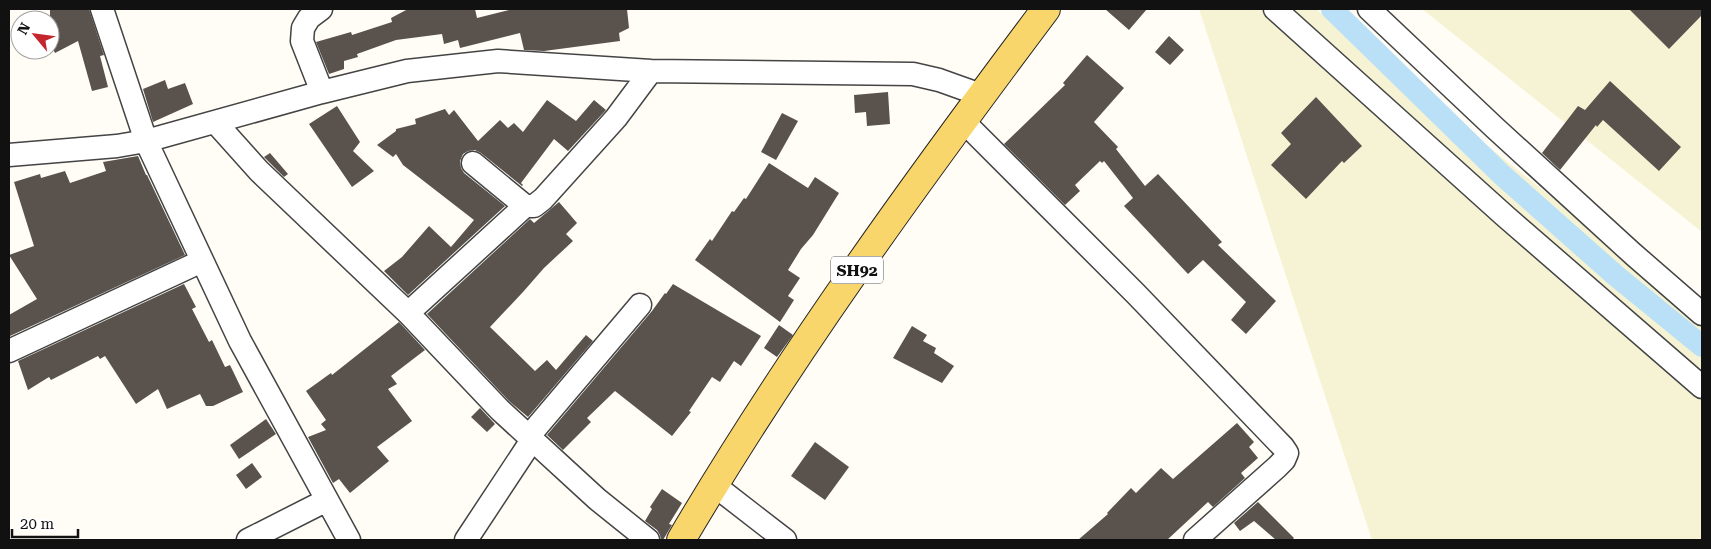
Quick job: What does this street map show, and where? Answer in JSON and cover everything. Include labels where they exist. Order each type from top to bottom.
[{"type":"main road","name":"SH92","points":[[681,540],[759,412],[962,120],[1046,9]]},
{"type":"street","points":[[102,9],[146,141],[240,341],[349,540]]},
{"type":"street","points":[[321,9],[309,18],[303,28],[302,41],[322,92]]},
{"type":"street","points":[[1275,9],[1505,216],[1702,388]]},
{"type":"street","points":[[1369,9],[1495,128],[1702,314]]},
{"type":"street","points":[[9,154],[117,146],[146,141],[322,92],[407,71],[498,61],[651,71],[913,74],[939,80],[981,96]]},
{"type":"street","points":[[473,163],[525,206],[534,206],[544,199],[616,118],[651,71]]},
{"type":"street","points":[[962,120],[1136,294],[1284,447],[1286,453],[1284,460],[1195,540]]},
{"type":"street","points":[[216,122],[259,170],[408,313],[500,410],[597,498],[648,540]]},
{"type":"street","points":[[408,313],[525,206]]},
{"type":"street","points":[[9,351],[202,261]]},
{"type":"street","points":[[466,540],[531,438],[640,305]]},
{"type":"street","points":[[714,485],[784,540]]},
{"type":"street","points":[[248,540],[327,500]]},
{"type":"shaded area","points":[[1199,9],[1316,9],[1702,317],[1702,540],[1372,540]]},
{"type":"shaded area","points":[[1422,9],[1702,9],[1702,232]]},
{"type":"building","points":[[89,9],[104,55],[100,56],[108,87],[92,91],[78,41],[60,50],[60,10],[50,10]]},
{"type":"building","points":[[408,9],[475,9],[477,18],[513,9],[627,9],[629,28],[619,33],[620,41],[544,51],[524,50],[520,33],[460,48],[458,40],[444,44],[442,34],[396,40],[357,54],[358,57],[344,61],[344,69],[329,74],[316,42],[351,32],[352,35],[392,22],[391,18]]},
{"type":"building","points":[[1105,9],[1147,9],[1129,30]]},
{"type":"building","points":[[1629,9],[1702,9],[1702,15],[1669,49]]},
{"type":"building","points":[[1169,36],[1184,50],[1170,65],[1155,52]]},
{"type":"building","points":[[1087,55],[1124,88],[1094,122],[1118,147],[1116,149],[1145,186],[1158,174],[1222,242],[1218,245],[1276,301],[1246,334],[1231,320],[1246,302],[1203,260],[1188,274],[1124,206],[1133,198],[1104,161],[1102,163],[1100,161],[1075,185],[1080,191],[1065,205],[1004,144],[1065,85],[1063,83]]},
{"type":"building","points":[[165,80],[168,89],[185,83],[193,104],[153,122],[143,89]]},
{"type":"building","points":[[1610,81],[1681,147],[1659,171],[1603,120],[1597,127],[1596,125],[1560,170],[1542,153],[1578,106],[1585,110]]},
{"type":"building","points":[[888,92],[890,124],[867,126],[866,112],[855,113],[854,95]]},
{"type":"building","points":[[1316,97],[1362,146],[1344,163],[1342,161],[1306,199],[1271,165],[1291,144],[1281,133]]},
{"type":"building","points":[[547,100],[576,121],[594,100],[606,110],[568,151],[554,139],[521,183],[522,186],[481,153],[475,150],[463,154],[460,161],[464,173],[505,206],[408,295],[384,271],[402,257],[429,226],[451,247],[474,220],[403,165],[396,154],[393,157],[377,145],[396,131],[396,129],[416,124],[415,119],[445,109],[449,115],[454,110],[478,141],[500,120],[508,128],[514,123],[523,132]]},
{"type":"building","points":[[337,106],[360,142],[353,151],[374,171],[352,187],[309,124]]},
{"type":"building","points":[[782,113],[798,121],[776,160],[761,152]]},
{"type":"building","points":[[270,153],[288,174],[284,177],[264,157]]},
{"type":"building","points":[[138,156],[185,255],[10,336],[9,315],[37,299],[9,255],[34,246],[14,182],[40,174],[41,178],[65,171],[70,183],[106,171],[103,162]]},
{"type":"building","points":[[769,163],[808,188],[815,177],[839,193],[813,235],[801,249],[788,270],[800,278],[788,296],[794,300],[780,322],[695,260],[710,239],[712,241],[732,211],[734,212],[744,198],[746,199]]},
{"type":"building","points":[[559,202],[577,223],[566,234],[573,241],[544,268],[490,327],[535,371],[547,360],[556,370],[586,335],[593,341],[528,417],[509,401],[427,314],[530,219],[534,223]]},
{"type":"building","points":[[184,284],[196,307],[192,309],[209,342],[212,340],[225,367],[230,365],[243,392],[213,406],[206,406],[200,394],[167,409],[158,389],[136,404],[105,356],[100,359],[98,356],[51,380],[49,377],[28,390],[18,361]]},
{"type":"building","points":[[673,284],[761,336],[741,366],[734,361],[720,382],[712,377],[689,411],[691,412],[672,436],[615,391],[587,418],[591,422],[563,450],[547,435]]},
{"type":"building","points":[[399,322],[425,350],[391,376],[397,384],[388,389],[412,421],[377,447],[389,461],[350,493],[339,479],[333,483],[308,437],[326,430],[321,424],[326,420],[306,391],[331,373],[332,375]]},
{"type":"building","points":[[779,325],[793,335],[777,357],[764,348]]},
{"type":"building","points":[[912,326],[927,335],[923,341],[936,348],[934,353],[954,366],[942,383],[893,358]]},
{"type":"building","points":[[480,408],[495,424],[487,432],[471,417]]},
{"type":"building","points":[[266,419],[276,434],[239,459],[230,445]]},
{"type":"building","points":[[1237,423],[1254,442],[1249,447],[1258,458],[1241,473],[1245,478],[1213,507],[1208,502],[1167,540],[1078,540],[1108,514],[1131,488],[1136,493],[1161,468],[1173,479]]},
{"type":"building","points":[[815,442],[849,467],[825,500],[791,476]]},
{"type":"building","points":[[252,463],[262,477],[246,489],[236,475]]},
{"type":"building","points":[[662,489],[682,503],[669,524],[672,525],[663,540],[661,540],[657,530],[645,521],[652,509],[650,507]]},
{"type":"building","points":[[1258,502],[1294,538],[1292,540],[1276,540],[1254,521],[1240,531],[1234,523]]},
{"type":"waterway","points":[[1332,9],[1501,174],[1615,275],[1702,346]]}]
